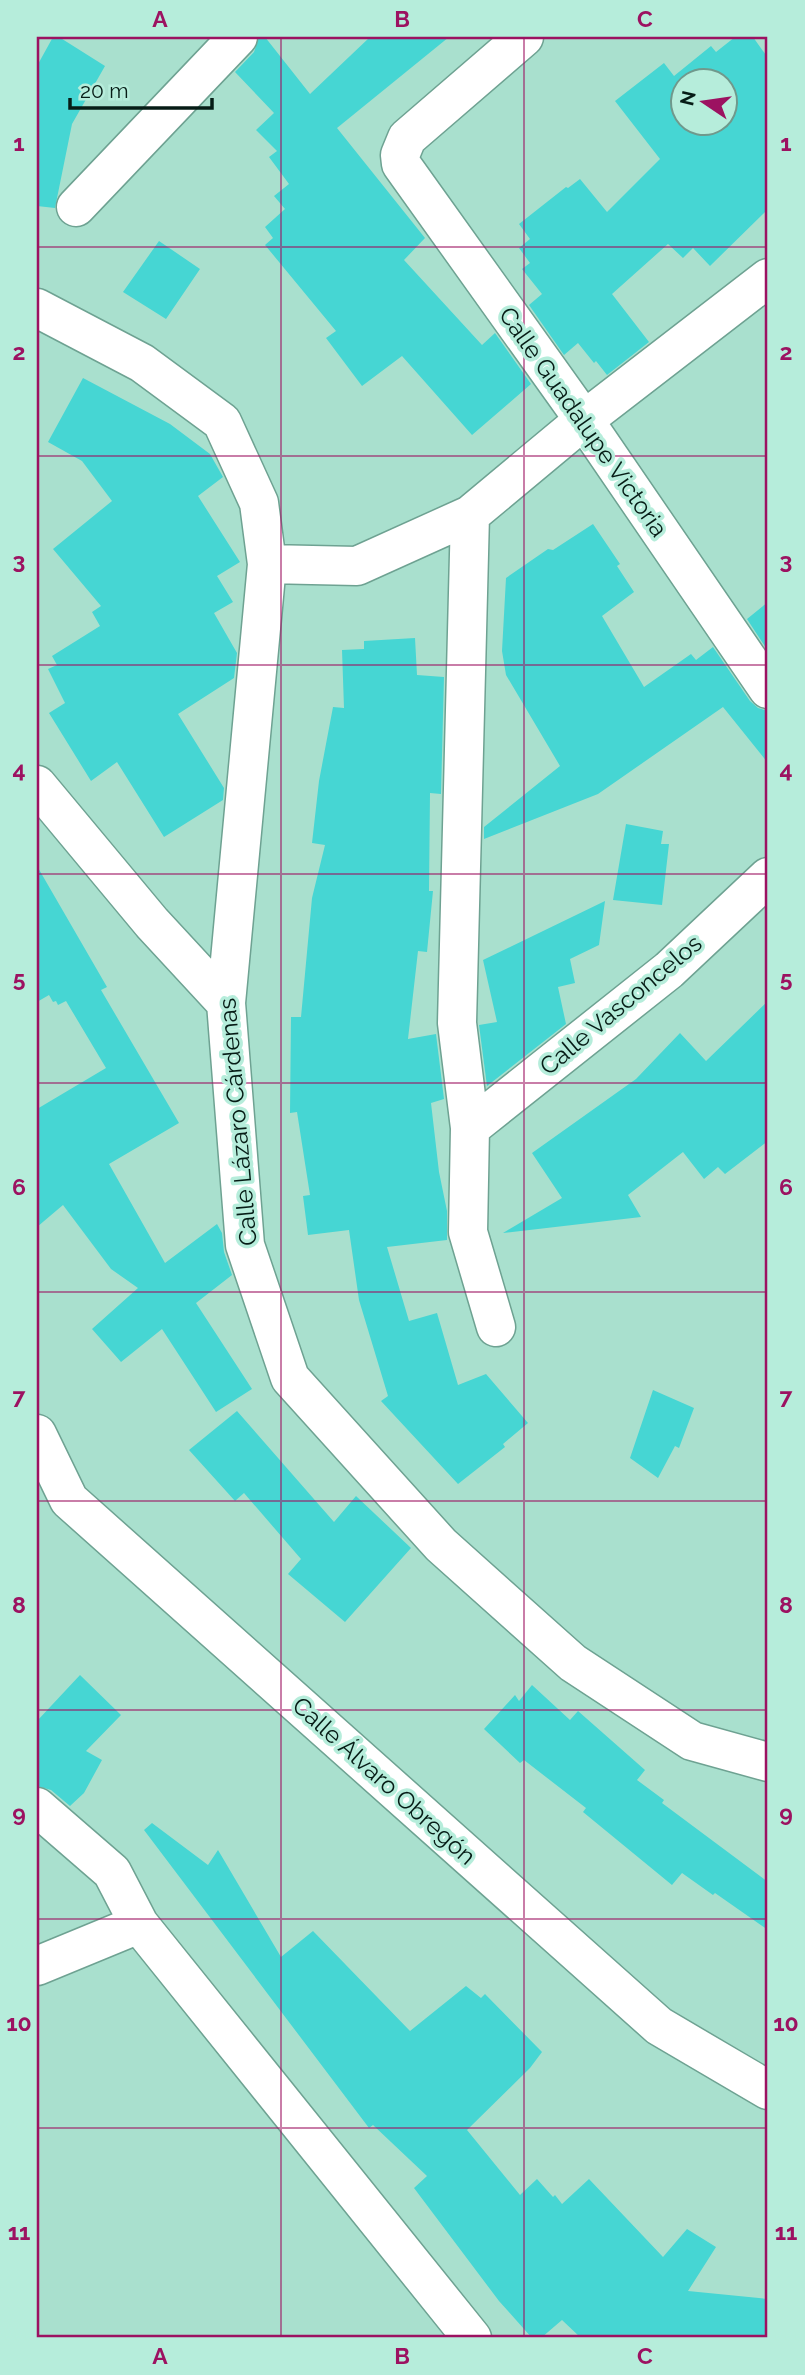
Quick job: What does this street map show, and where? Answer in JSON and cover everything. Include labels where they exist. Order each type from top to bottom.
[{"type":"street","points":[[76,207],[239,37]]},
{"type":"street","name":"Calle Guadalupe Victoria","points":[[524,37],[407,138],[400,155],[405,172],[584,421],[768,689]]},
{"type":"street","points":[[267,564],[357,566],[470,515],[584,421],[768,278]]},
{"type":"street","name":"Calle Lázaro Cárdenas","points":[[37,308],[142,363],[222,422],[259,503],[267,564],[226,1003],[245,1245],[290,1378],[441,1545],[573,1663],[692,1741],[768,1762]]},
{"type":"street","points":[[470,515],[457,1023],[470,1128],[468,1232],[496,1327]]},
{"type":"street","points":[[37,785],[152,923],[226,1003]]},
{"type":"street","name":"Calle Vasconcelos","points":[[470,1128],[669,970],[768,877]]},
{"type":"street","name":"Calle Álvaro Obregón","points":[[37,1434],[69,1500],[659,2025],[768,2090]]},
{"type":"street","points":[[37,1807],[112,1872],[139,1924],[472,2338]]},
{"type":"street","points":[[37,1966],[139,1924]]},
{"type":"building","points":[[53,37],[59,37],[105,66],[72,124],[55,208],[37,206],[37,66]]},
{"type":"building","points":[[259,37],[265,37],[310,94],[370,37],[449,37],[337,128],[425,238],[404,260],[482,345],[495,333],[531,384],[472,435],[402,356],[362,386],[326,338],[336,331],[265,245],[273,238],[265,227],[285,209],[274,196],[289,184],[269,157],[277,151],[256,130],[274,113],[235,72],[254,52]]},
{"type":"building","points":[[735,37],[753,37],[768,58],[768,209],[710,266],[693,248],[683,258],[668,244],[612,294],[649,342],[607,375],[578,343],[564,355],[529,305],[542,294],[522,269],[530,263],[519,248],[530,239],[519,224],[580,179],[607,212],[660,159],[615,101],[664,63],[668,68],[668,136],[738,136],[738,66],[686,66],[711,46],[716,52]]},
{"type":"building","points":[[159,241],[200,269],[166,319],[123,292]]},
{"type":"building","points":[[83,378],[170,424],[210,454],[223,477],[198,496],[240,562],[217,576],[233,602],[214,613],[237,653],[234,678],[178,714],[224,788],[223,800],[164,837],[117,762],[91,781],[49,713],[65,703],[48,669],[57,665],[52,656],[100,626],[92,612],[101,606],[53,549],[112,501],[82,461],[48,442]]},
{"type":"building","points":[[593,524],[620,564],[617,566],[634,592],[602,616],[644,687],[691,654],[696,660],[713,647],[750,701],[758,708],[768,711],[768,763],[723,707],[598,794],[484,839],[484,827],[560,766],[506,675],[502,651],[506,578],[548,549],[553,550]]},
{"type":"building","points":[[768,602],[768,651],[747,619]]},
{"type":"building","points":[[415,638],[417,675],[444,677],[441,794],[430,793],[429,891],[433,891],[427,952],[418,951],[408,1039],[436,1034],[444,1099],[431,1103],[439,1172],[447,1211],[447,1240],[387,1247],[409,1321],[437,1313],[458,1385],[486,1374],[528,1423],[503,1444],[505,1447],[458,1484],[381,1401],[388,1396],[359,1300],[349,1230],[308,1235],[303,1196],[310,1195],[297,1112],[290,1113],[291,1017],[301,1017],[312,898],[325,845],[312,843],[319,781],[333,707],[344,708],[342,650],[364,649],[364,641]]},
{"type":"building","points":[[626,824],[663,831],[661,844],[669,844],[662,905],[613,900]]},
{"type":"building","points":[[37,866],[107,987],[101,990],[179,1123],[109,1164],[165,1263],[217,1224],[222,1233],[224,1252],[232,1275],[196,1303],[252,1389],[216,1412],[162,1329],[121,1362],[92,1329],[138,1288],[111,1269],[63,1205],[37,1227],[37,1109],[106,1068],[66,1001],[58,1005],[49,995],[37,1002]]},
{"type":"building","points":[[605,901],[599,945],[570,959],[575,983],[558,987],[566,1024],[487,1086],[479,1025],[497,1022],[483,960]]},
{"type":"building","points":[[768,1001],[768,1141],[725,1174],[718,1167],[704,1179],[683,1152],[628,1195],[641,1217],[503,1233],[562,1198],[532,1153],[636,1079],[680,1033],[706,1061]]},
{"type":"building","points":[[653,1390],[694,1408],[679,1448],[675,1446],[658,1478],[630,1458]]},
{"type":"building","points":[[237,1411],[334,1522],[356,1496],[411,1548],[345,1622],[288,1574],[301,1559],[244,1493],[235,1501],[189,1450]]},
{"type":"building","points":[[80,1675],[121,1715],[86,1751],[102,1760],[84,1793],[70,1806],[51,1790],[37,1786],[37,1721]]},
{"type":"building","points":[[532,1685],[570,1720],[578,1711],[645,1770],[637,1780],[664,1800],[662,1803],[768,1882],[768,1930],[682,1873],[672,1885],[583,1812],[586,1808],[524,1760],[520,1763],[484,1729],[515,1695],[519,1701]]},
{"type":"building","points":[[152,1823],[208,1865],[218,1850],[281,1957],[313,1931],[410,2031],[466,1986],[481,1998],[485,1994],[542,2052],[530,2068],[467,2130],[520,2195],[537,2179],[562,2204],[589,2179],[663,2257],[687,2229],[716,2247],[688,2291],[768,2299],[768,2338],[581,2338],[562,2320],[541,2338],[532,2338],[499,2301],[414,2188],[427,2176],[373,2125],[369,2128],[144,1830]]}]
